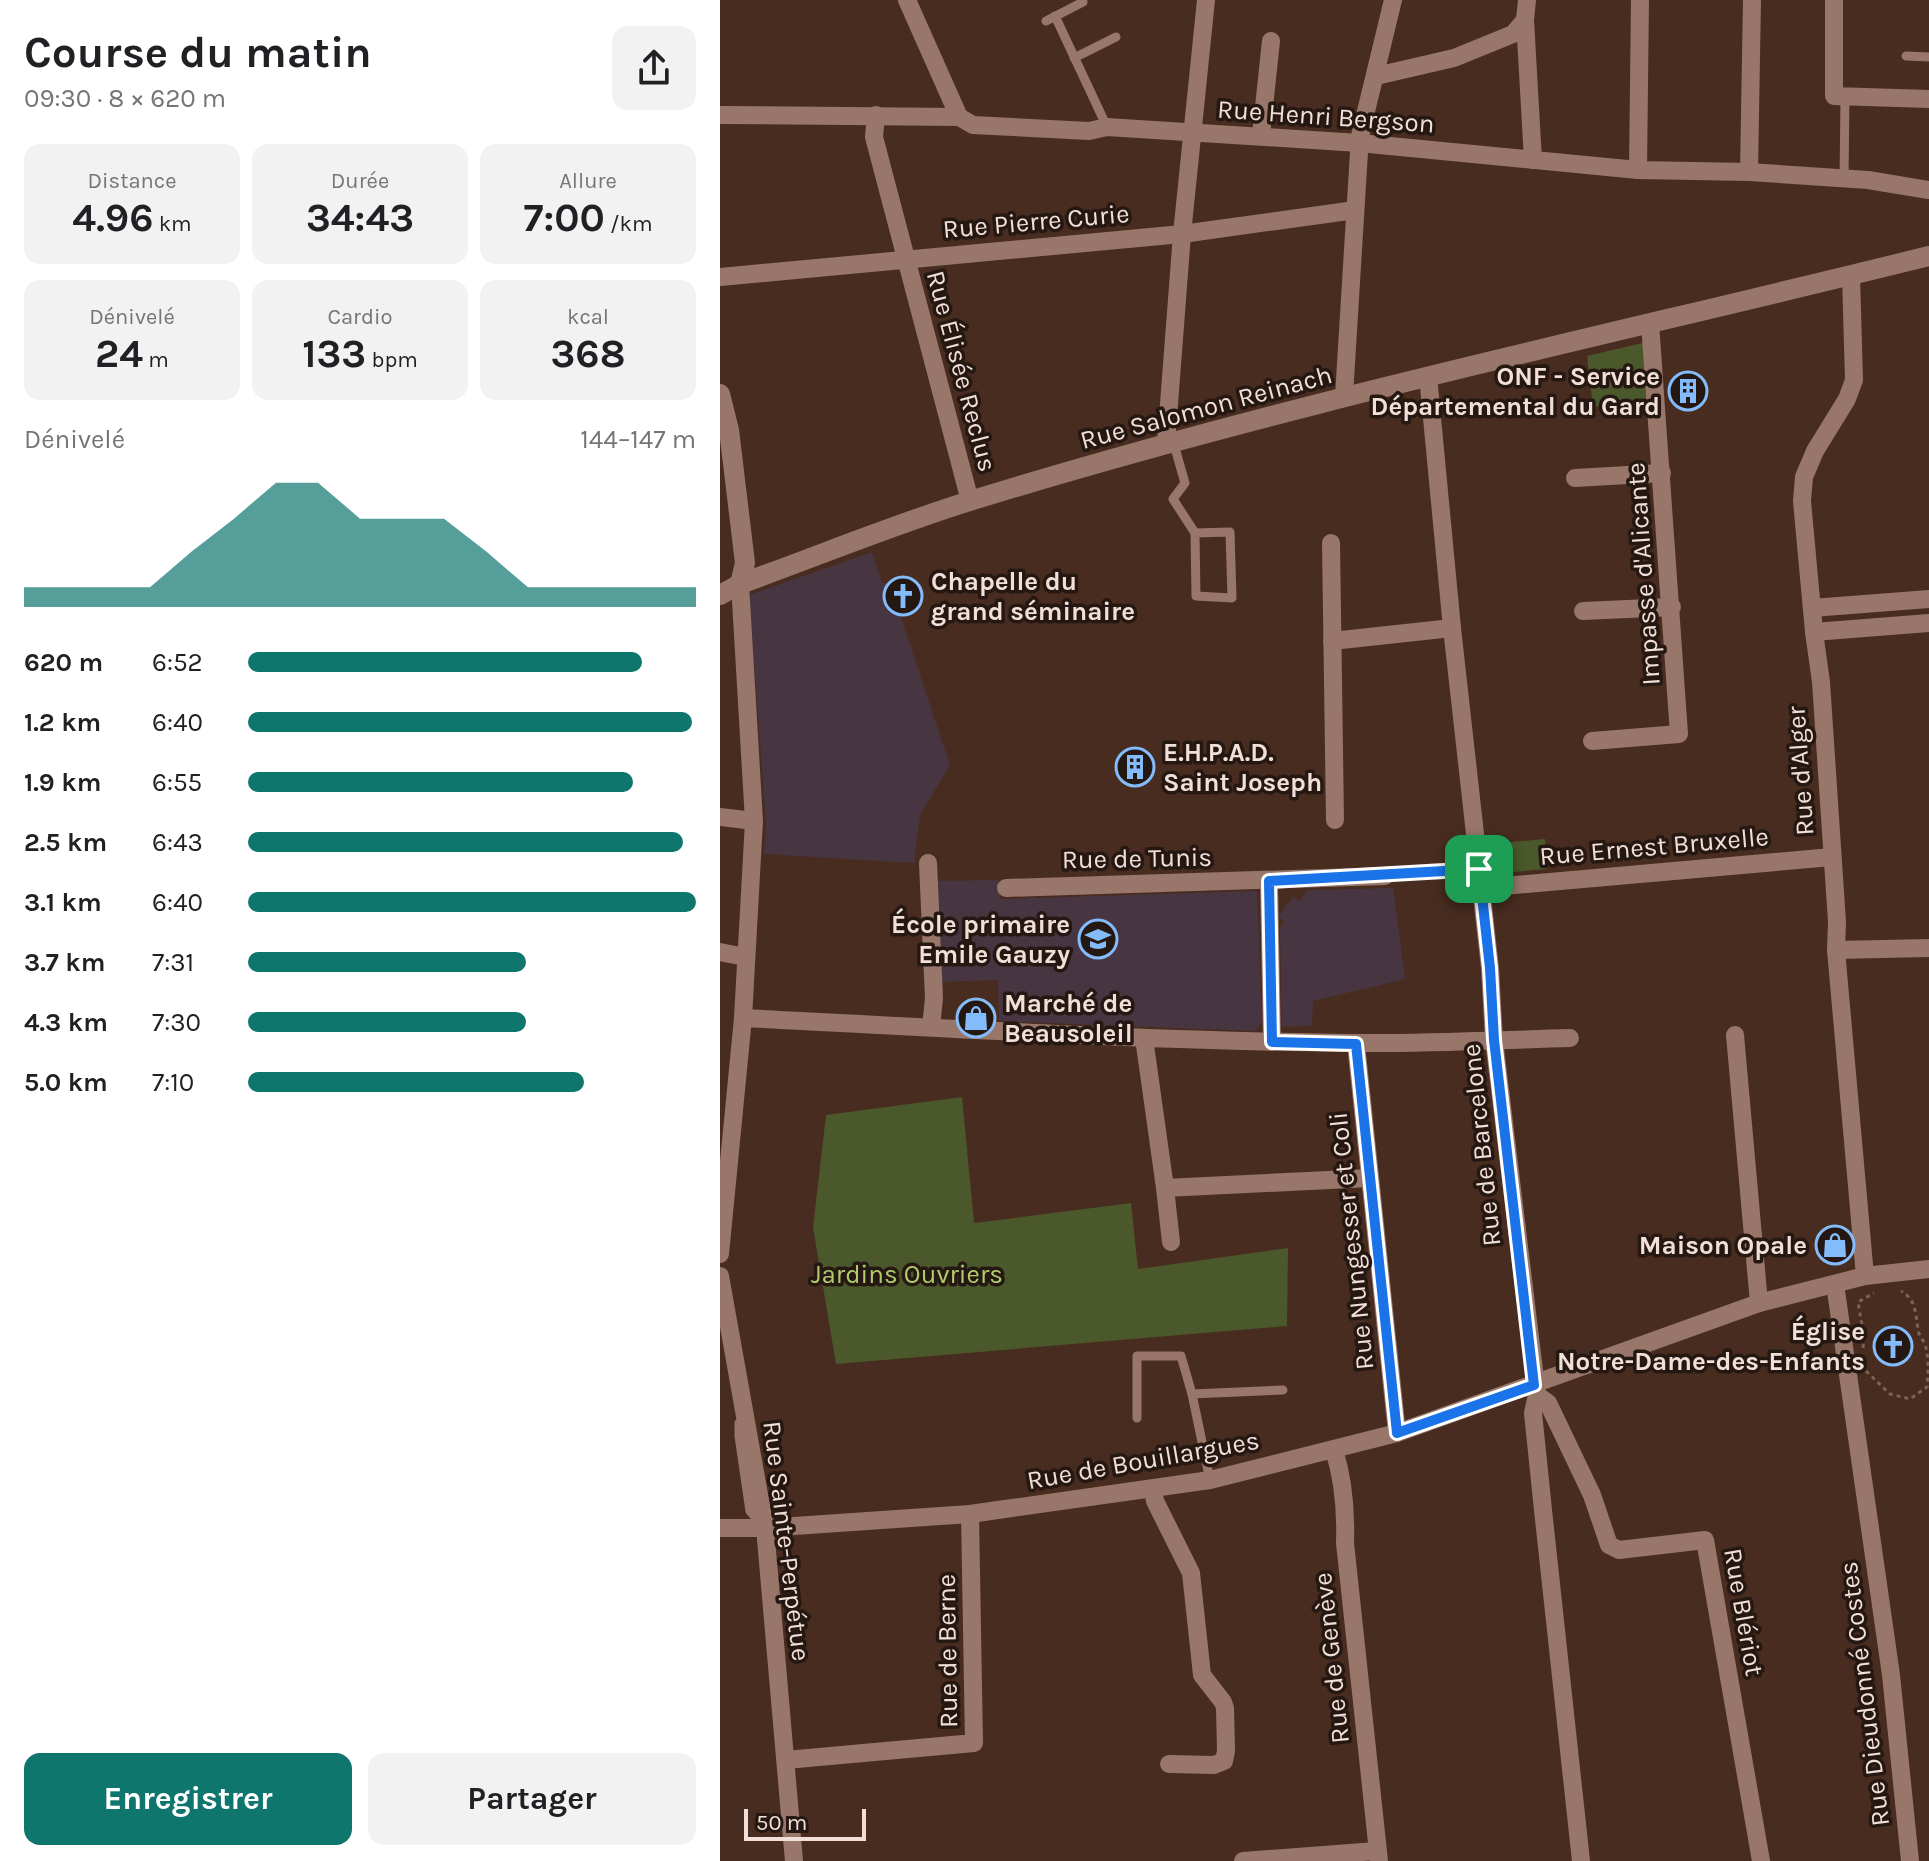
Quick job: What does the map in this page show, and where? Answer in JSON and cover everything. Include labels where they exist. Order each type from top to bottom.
[{"type":"street","points":[[907,0],[959,117]]},
{"type":"street","points":[[1170,442],[1182,234],[1206,0]]},
{"type":"street","points":[[1344,396],[1359,143],[1393,0]]},
{"type":"street","points":[[1527,0],[1525,20],[1533,160]]},
{"type":"street","points":[[1638,170],[1640,0]]},
{"type":"street","points":[[1749,172],[1752,0]]},
{"type":"street","points":[[1834,0],[1834,96],[1929,99]]},
{"type":"street","points":[[1376,76],[1454,58],[1513,34],[1525,20]]},
{"type":"street","points":[[1261,135],[1271,41]]},
{"type":"street","name":"Rue Henri Bergson","points":[[720,115],[959,117],[973,125],[1089,131],[1107,127],[1261,135],[1638,170],[1749,172],[1868,180],[1929,190]]},
{"type":"street","name":"Rue Élisée Reclus","points":[[876,115],[874,137],[970,501]]},
{"type":"street","name":"Rue Pierre Curie","points":[[720,277],[1182,234],[1355,210]]},
{"type":"street","name":"Rue Salomon Reinach","points":[[720,595],[740,584],[970,501],[1170,442],[1344,396],[1929,256]]},
{"type":"street","name":"Rue d'Alger","points":[[1851,275],[1856,365],[1854,380],[1847,399],[1815,451],[1804,477],[1802,501],[1821,682],[1837,922],[1836,950],[1876,1280]]},
{"type":"street","name":"Impasse d'Alicante","points":[[1592,741],[1679,734],[1650,323]]},
{"type":"street","name":"Rue de Barcelone","points":[[1428,376],[1495,1024],[1494,1040],[1535,1390],[1533,1413],[1541,1496],[1581,1861]]},
{"type":"street","points":[[720,394],[729,430],[745,563],[740,584],[754,821],[743,1018],[720,1254]]},
{"type":"street","points":[[1575,478],[1662,473]]},
{"type":"street","points":[[1331,543],[1335,820]]},
{"type":"street","points":[[1812,608],[1929,599]]},
{"type":"street","points":[[1583,611],[1672,607]]},
{"type":"street","points":[[1814,632],[1929,623]]},
{"type":"street","points":[[1332,641],[1452,628]]},
{"type":"street","points":[[720,817],[754,821]]},
{"type":"street","name":"Rue Ernest Bruxelle","points":[[1480,879],[1832,857]]},
{"type":"street","points":[[928,863],[934,998],[931,1027]]},
{"type":"street","name":"Rue de Tunis","points":[[1006,888],[1385,876]]},
{"type":"street","points":[[1269,881],[1272,1042]]},
{"type":"street","points":[[1836,950],[1929,948]]},
{"type":"street","points":[[720,952],[745,957]]},
{"type":"street","points":[[743,1018],[1272,1042],[1356,1044],[1570,1038]]},
{"type":"street","points":[[1735,1035],[1759,1303]]},
{"type":"street","points":[[1144,1038],[1171,1242]]},
{"type":"street","name":"Rue Nungesser et Coli","points":[[1356,1044],[1397,1433]]},
{"type":"street","points":[[1165,1188],[1370,1178]]},
{"type":"street","name":"Rue de Bouillargues","points":[[720,1528],[765,1528],[970,1514],[1210,1480],[1397,1433],[1535,1390],[1759,1303],[1835,1284],[1876,1280],[1929,1269]]},
{"type":"street","name":"Rue Sainte-Perpétue","points":[[720,1276],[765,1528],[794,1861]]},
{"type":"street","name":"Rue Dieudonné Costes","points":[[1835,1284],[1891,1675],[1910,1861]]},
{"type":"street","name":"Rue Blériot","points":[[1535,1390],[1555,1416],[1592,1495],[1609,1545],[1619,1550],[1705,1540],[1761,1861]]},
{"type":"street","name":"Rue de Genève","points":[[1334,1450],[1343,1483],[1345,1543],[1378,1856]]},
{"type":"street","points":[[1153,1490],[1155,1501],[1191,1573],[1202,1675],[1225,1708],[1224,1761],[1214,1765],[1169,1764]]},
{"type":"street","name":"Rue de Berne","points":[[786,1760],[974,1743],[970,1514]]},
{"type":"street","points":[[1246,1861],[1378,1856]]},
{"type":"lane","points":[[1083,2],[1051,18],[1107,127]]},
{"type":"lane","points":[[1074,58],[1116,37]]},
{"type":"lane","points":[[1906,56],[1929,57]]},
{"type":"lane","points":[[1844,180],[1845,97]]},
{"type":"lane","points":[[1170,442],[1185,483],[1173,499],[1195,533],[1196,596],[1232,598],[1230,532],[1195,533]]},
{"type":"lane","points":[[1137,1418],[1137,1356],[1181,1356],[1210,1480]]},
{"type":"lane","points":[[1192,1394],[1283,1390]]},
{"type":"path","points":[[1385,876],[1480,879]]},
{"type":"path","points":[[1862,1349],[1864,1337],[1858,1302],[1876,1280],[1903,1291],[1910,1297],[1919,1320],[1918,1330],[1926,1344],[1929,1364],[1927,1387],[1910,1399],[1890,1394],[1864,1369]]},
{"type":"shaded area","points":[[872,552],[882,583],[887,583],[900,615],[950,765],[920,815],[914,863],[764,854],[766,824],[749,595]]},
{"type":"shaded area","name":"École primaire Emile Gauzy","points":[[999,880],[1000,899],[1257,891],[1262,1023],[1255,1031],[999,1021],[998,980],[939,982],[934,881]]},
{"type":"shaded area","points":[[1393,888],[1405,979],[1313,1001],[1312,1026],[1282,1027],[1280,928],[1284,921],[1278,917],[1293,896],[1299,901],[1307,890]]},
{"type":"green space","points":[[1647,342],[1652,398],[1593,407],[1587,356]]},
{"type":"green space","points":[[1545,839],[1547,869],[1492,874],[1489,844]]},
{"type":"green space","name":"Jardins Ouvriers","points":[[962,1097],[974,1223],[1131,1203],[1138,1269],[1288,1248],[1287,1326],[836,1364],[813,1227],[826,1115]]},
{"type":"place","name":"ONF - Service Départemental du Gard","points":[[1688,391]]},
{"type":"place","name":"Chapelle du grand séminaire","points":[[903,596]]},
{"type":"place","name":"E.H.P.A.D. Saint Joseph","points":[[1135,767]]},
{"type":"place","name":"École primaire Emile Gauzy","points":[[1098,939]]},
{"type":"place","name":"Marché de Beausoleil","points":[[976,1018]]},
{"type":"place","name":"Maison Opale","points":[[1835,1245]]},
{"type":"place","name":"Église Notre-Dame-des-Enfants","points":[[1893,1346]]},
{"type":"route","points":[[1479,869],[1494,1040],[1534,1385],[1397,1433],[1356,1044],[1272,1042],[1269,881],[1479,869]]}]
